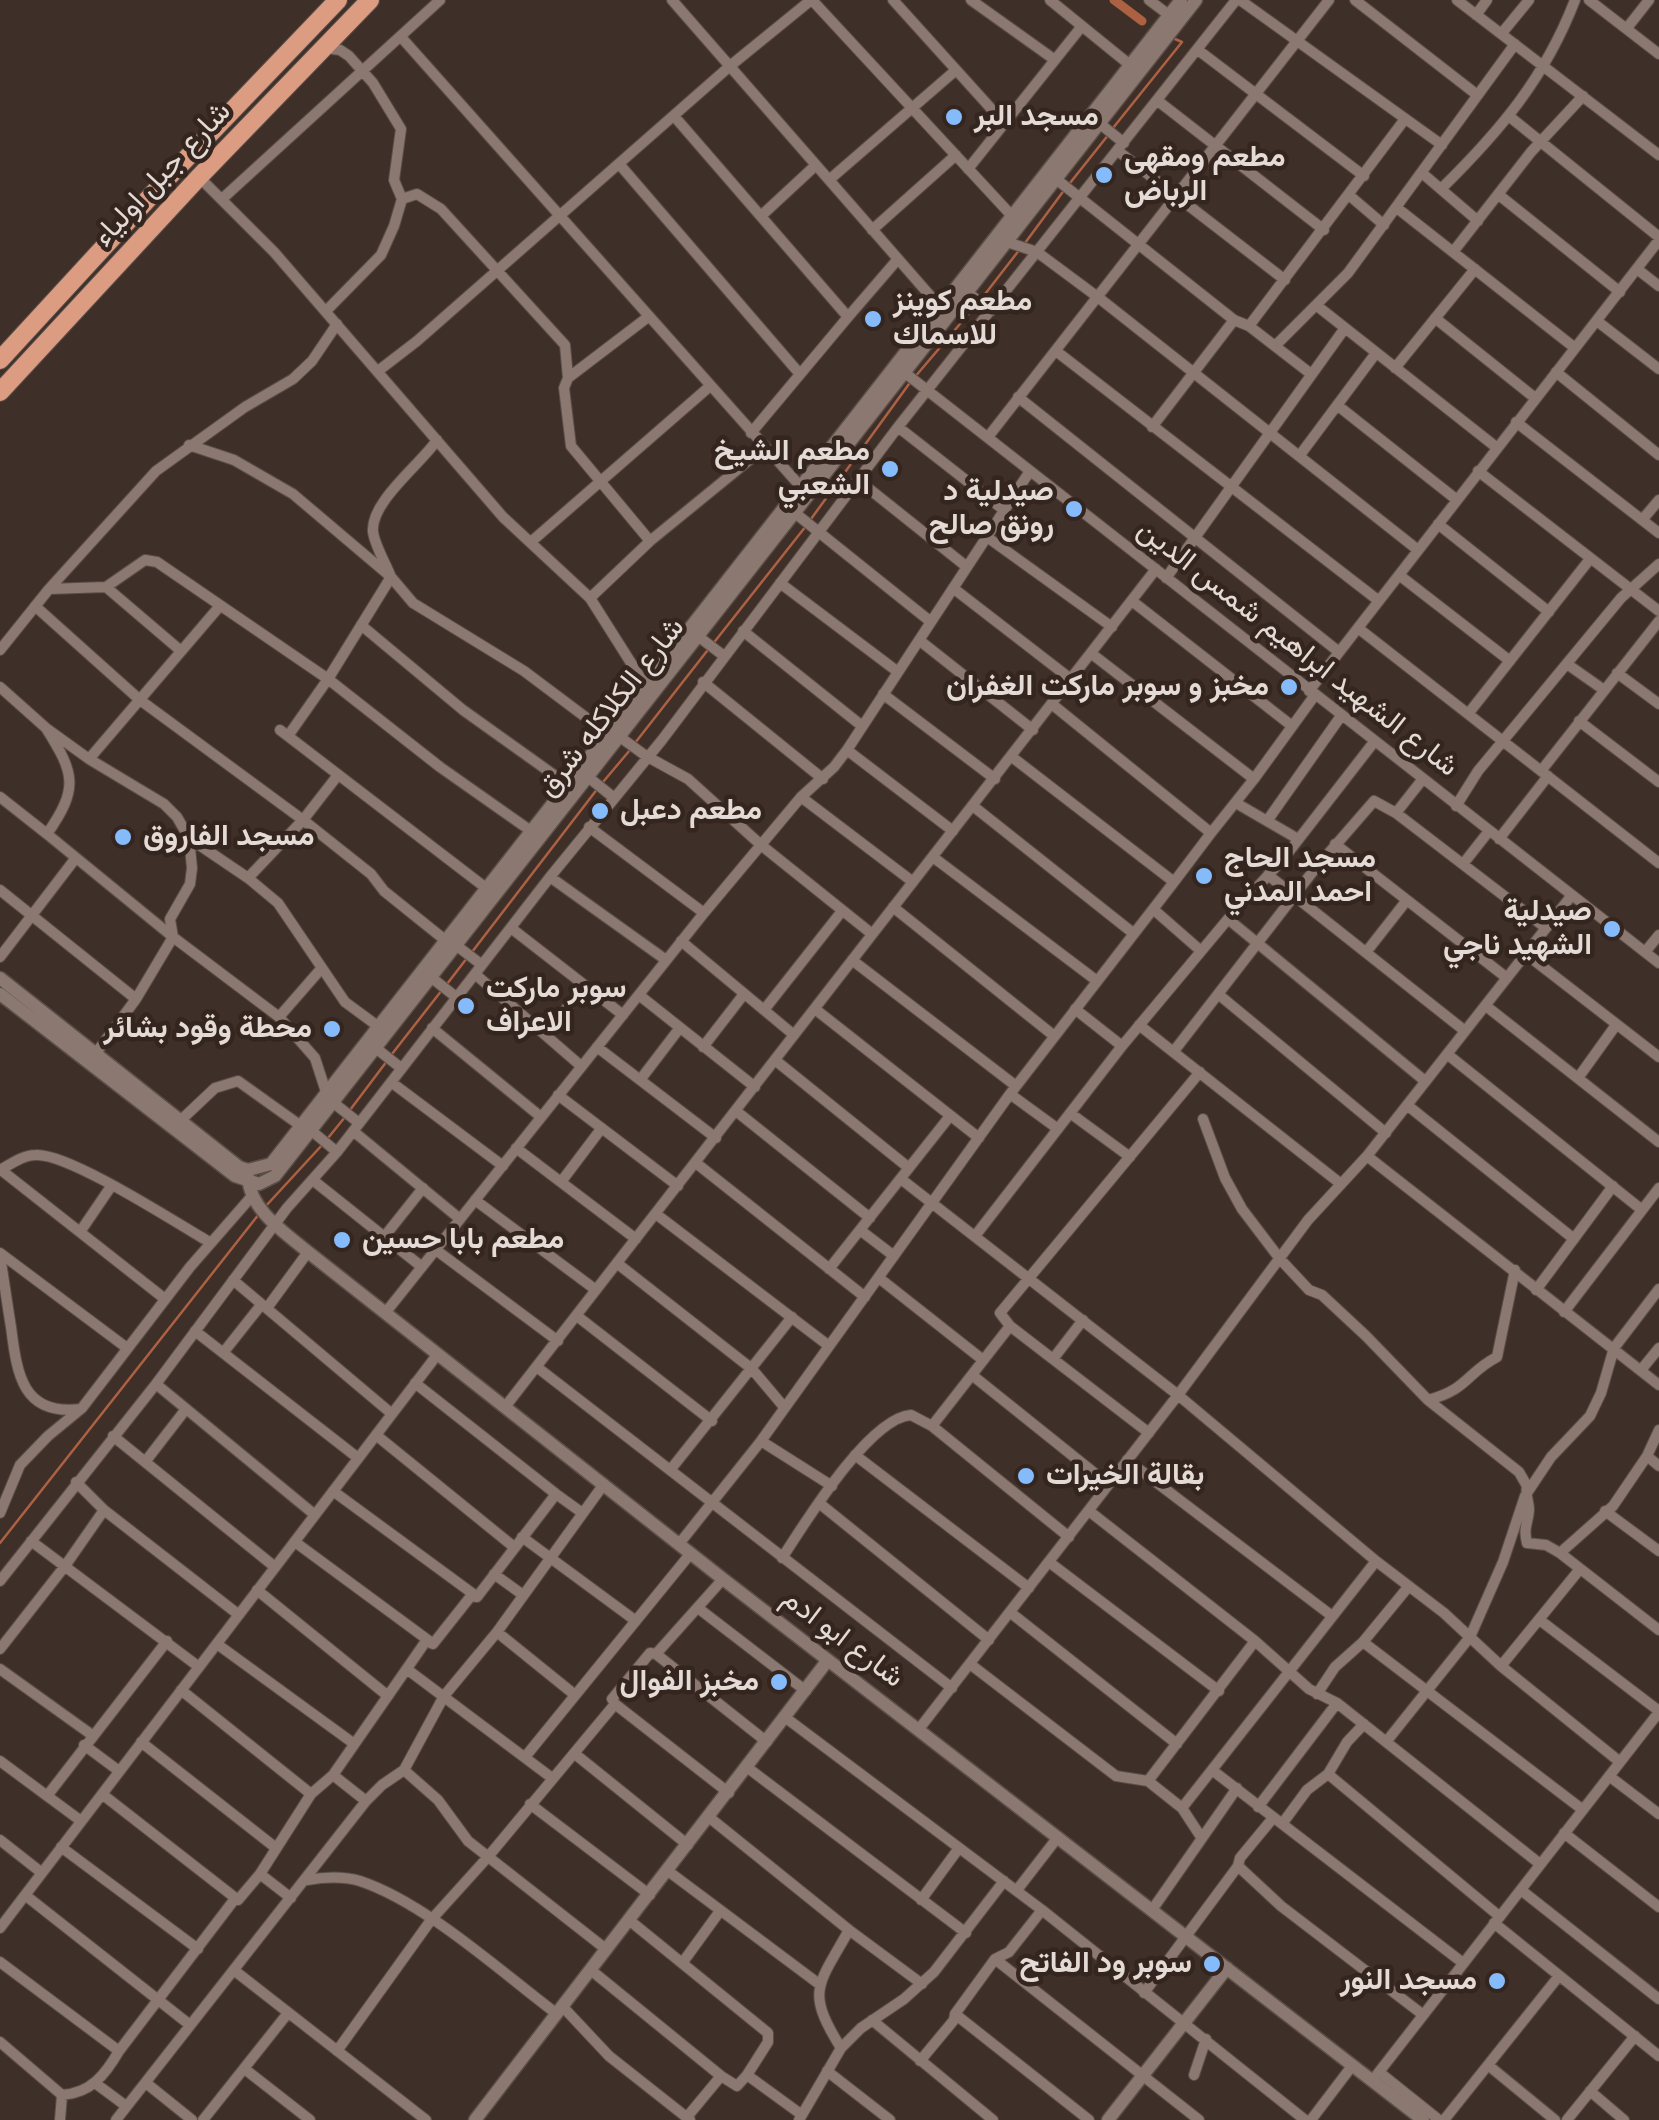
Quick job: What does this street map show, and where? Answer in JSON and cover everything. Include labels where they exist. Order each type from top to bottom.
[{"type":"highway","name":"شارع جبل اولياء","points":[[0,360],[338,0]]},
{"type":"highway","name":"شارع جبل اولياء","points":[[0,392],[370,0]]},
{"type":"street","points":[[222,200],[440,0]]},
{"type":"street","points":[[672,0],[940,308]]},
{"type":"street","points":[[378,371],[811,0],[1012,216]]},
{"type":"street","points":[[893,0],[1005,124]]},
{"type":"street","points":[[970,0],[1055,60]]},
{"type":"street","points":[[1050,0],[1130,65]]},
{"type":"street","points":[[1150,0],[1169,15]]},
{"type":"street","name":"شارع الكلاكله شرق","points":[[249,1183],[263,1183],[275,1176],[307,1129],[378,1050],[432,978],[486,888],[568,785],[699,637],[796,513],[940,308],[1181,0]]},
{"type":"street","name":"شارع الكلاكله شرق","points":[[331,1100],[379,1027],[588,777],[645,686],[800,487],[967,292],[1196,0]]},
{"type":"street","points":[[0,1581],[156,1384],[287,1208],[314,1181],[613,796],[662,740],[898,428],[1238,0],[1442,145]]},
{"type":"street","points":[[988,438],[1329,0]]},
{"type":"street","points":[[1355,0],[1476,94]]},
{"type":"street","points":[[1458,0],[1659,156]]},
{"type":"street","points":[[1476,14],[1487,0]]},
{"type":"street","points":[[1502,33],[1529,0]]},
{"type":"street","points":[[1441,189],[1510,117],[1544,66],[1575,0]]},
{"type":"street","points":[[1589,0],[1659,54]]},
{"type":"street","points":[[1627,28],[1649,0]]},
{"type":"street","points":[[968,168],[1082,26]]},
{"type":"street","points":[[400,37],[800,487]]},
{"type":"street","points":[[1276,345],[1348,273],[1515,44]]},
{"type":"street","points":[[324,48],[349,56],[392,110],[401,128],[394,180],[402,198],[381,254],[326,311]]},
{"type":"street","points":[[1198,50],[1364,176]]},
{"type":"street","points":[[829,180],[956,70]]},
{"type":"street","points":[[1453,252],[1583,96]]},
{"type":"street","points":[[1158,101],[1324,230]]},
{"type":"street","points":[[674,116],[848,317]]},
{"type":"street","points":[[679,1544],[762,1441],[1053,1035],[1254,779],[1339,652],[1659,239],[1510,117]]},
{"type":"street","points":[[1249,326],[1406,120]]},
{"type":"street","points":[[1099,123],[1178,197],[1285,280]]},
{"type":"street","points":[[872,230],[956,155]]},
{"type":"street","points":[[620,165],[800,373]]},
{"type":"street","points":[[761,216],[816,166]]},
{"type":"street","points":[[1422,173],[1478,221]]},
{"type":"street","points":[[198,178],[326,311],[503,517],[590,598],[645,686]]},
{"type":"street","points":[[1056,178],[1234,320],[1249,326],[1311,374]]},
{"type":"street","points":[[402,198],[418,194],[441,208],[565,345],[568,439],[575,453],[650,541]]},
{"type":"street","points":[[1499,195],[1620,292]]},
{"type":"street","points":[[1350,196],[1384,225]]},
{"type":"street","points":[[1397,208],[1575,348]]},
{"type":"street","points":[[1007,242],[1037,252],[1099,298],[1418,550]]},
{"type":"street","points":[[750,433],[898,259]]},
{"type":"street","points":[[1395,368],[1475,269]]},
{"type":"street","points":[[1637,270],[1659,286]]},
{"type":"street","points":[[967,292],[991,311]]},
{"type":"street","points":[[1316,305],[1496,448]]},
{"type":"street","points":[[568,378],[648,316]]},
{"type":"street","points":[[1435,318],[1535,398]]},
{"type":"street","points":[[1152,427],[1234,320]]},
{"type":"street","points":[[1597,322],[1659,369]]},
{"type":"street","points":[[0,650],[34,606],[156,471],[188,445],[293,380],[312,361],[337,324]]},
{"type":"street","points":[[1166,578],[1344,328]]},
{"type":"street","points":[[1056,351],[1378,601]]},
{"type":"street","points":[[1300,455],[1376,353]]},
{"type":"street","name":"شارع الشهيد ابراهيم شمس الدين","points":[[899,369],[1659,963]]},
{"type":"street","points":[[1556,372],[1659,455]]},
{"type":"street","points":[[532,541],[710,387]]},
{"type":"street","points":[[1018,397],[1339,652]]},
{"type":"street","points":[[1336,405],[1457,500]]},
{"type":"street","points":[[1516,422],[1659,533]]},
{"type":"street","points":[[898,428],[1004,510]]},
{"type":"street","points":[[391,577],[373,530],[378,514],[388,495],[437,440]]},
{"type":"street","points":[[188,445],[234,460],[293,494],[391,577],[421,609],[524,671],[614,735],[688,780],[872,934]]},
{"type":"street","points":[[590,598],[650,541],[764,448]]},
{"type":"street","points":[[386,1312],[704,913],[801,797],[848,750],[1030,470]]},
{"type":"street","points":[[1478,471],[1659,612]]},
{"type":"street","points":[[858,480],[967,567]]},
{"type":"street","points":[[1642,520],[1659,500]]},
{"type":"street","points":[[796,513],[931,622]]},
{"type":"street","points":[[1438,524],[1549,612]]},
{"type":"street","points":[[987,537],[1112,627]]},
{"type":"street","points":[[49,589],[106,587],[144,560],[151,560],[328,679],[440,767],[531,831]]},
{"type":"street","points":[[1468,714],[1590,560]]},
{"type":"street","points":[[1456,806],[1478,771],[1630,588],[1659,564]]},
{"type":"street","points":[[505,1407],[1156,570]]},
{"type":"street","points":[[1399,575],[1510,661]]},
{"type":"street","points":[[391,577],[328,679],[284,733],[486,888]]},
{"type":"street","points":[[780,582],[898,672]]},
{"type":"street","points":[[106,587],[181,651]]},
{"type":"street","points":[[953,588],[1072,680]]},
{"type":"street","points":[[1132,600],[1292,726]]},
{"type":"street","points":[[34,606],[140,700],[371,874],[384,891],[451,943],[582,1066]]},
{"type":"street","points":[[89,759],[219,607]]},
{"type":"street","points":[[1499,839],[1580,721],[1659,621]]},
{"type":"street","points":[[361,625],[463,710],[568,785]]},
{"type":"street","points":[[1358,628],[1659,862]]},
{"type":"street","points":[[742,631],[862,726]]},
{"type":"street","points":[[699,637],[724,656]]},
{"type":"street","points":[[918,640],[1034,730]]},
{"type":"street","points":[[1092,654],[1254,779]]},
{"type":"street","points":[[1568,664],[1604,690]]},
{"type":"street","points":[[1618,673],[1659,704]]},
{"type":"street","points":[[703,682],[822,778]]},
{"type":"street","points":[[0,687],[89,759],[164,804],[189,838],[248,878],[278,904],[345,1002],[379,1027]]},
{"type":"street","points":[[883,694],[995,779]]},
{"type":"street","points":[[1053,705],[1211,833]]},
{"type":"street","points":[[1268,821],[1341,716]]},
{"type":"street","points":[[1580,721],[1659,782]]},
{"type":"street","points":[[46,728],[64,757],[72,784],[67,802],[47,834]]},
{"type":"street","points":[[974,1236],[1139,1025],[1298,839],[1374,742]]},
{"type":"street","points":[[848,750],[953,832]]},
{"type":"street","points":[[1012,758],[1174,882]]},
{"type":"street","points":[[248,878],[303,820],[338,774]]},
{"type":"street","points":[[588,777],[613,796]]},
{"type":"street","points":[[1396,813],[1422,780]]},
{"type":"street","points":[[0,797],[279,1018],[315,1058],[331,1100],[460,1219]]},
{"type":"street","points":[[801,797],[913,882]]},
{"type":"street","points":[[1236,802],[1298,839]]},
{"type":"street","points":[[1174,1052],[1370,803],[1378,802],[1396,813],[1546,928]]},
{"type":"street","points":[[973,806],[1133,932]]},
{"type":"street","points":[[589,827],[704,913]]},
{"type":"street","points":[[1462,864],[1488,831]]},
{"type":"street","points":[[96,1053],[136,999],[173,937],[170,919],[190,884],[189,838]]},
{"type":"street","points":[[1335,844],[1507,978]]},
{"type":"street","points":[[933,857],[1097,980]]},
{"type":"street","points":[[0,957],[76,859]]},
{"type":"street","points":[[1268,875],[1465,1031]]},
{"type":"street","points":[[550,877],[666,960]]},
{"type":"street","points":[[0,890],[136,999]]},
{"type":"street","points":[[918,1728],[1070,1537],[1308,1220],[1386,1133],[1572,895]]},
{"type":"street","points":[[1367,950],[1406,900]]},
{"type":"street","points":[[893,907],[1053,1035]]},
{"type":"street","points":[[1153,909],[1201,952]]},
{"type":"street","points":[[764,1010],[842,911]]},
{"type":"street","points":[[1228,920],[1425,1081]]},
{"type":"street","points":[[510,928],[623,1015]]},
{"type":"street","points":[[1645,952],[1659,935]]},
{"type":"street","points":[[682,941],[794,1036]]},
{"type":"street","points":[[1526,954],[1659,1058]]},
{"type":"street","points":[[852,960],[1058,1129]]},
{"type":"street","points":[[279,1018],[320,970]]},
{"type":"street","points":[[0,978],[180,1120],[249,1183]]},
{"type":"street","points":[[432,978],[456,997]]},
{"type":"street","points":[[545,1034],[585,986]]},
{"type":"street","points":[[0,994],[234,1176],[249,1183]]},
{"type":"street","points":[[703,1047],[744,994]]},
{"type":"street","points":[[1218,994],[1386,1133]]},
{"type":"street","points":[[639,995],[755,1087]]},
{"type":"street","points":[[1486,1006],[1657,1135]]},
{"type":"street","points":[[815,1009],[979,1138]]},
{"type":"street","points":[[1074,1009],[1122,1046]]},
{"type":"street","points":[[1139,1025],[1341,1184]]},
{"type":"street","points":[[1578,1078],[1616,1026]]},
{"type":"street","points":[[432,1028],[541,1117]]},
{"type":"street","points":[[640,1080],[679,1028]]},
{"type":"street","points":[[597,1047],[716,1138]]},
{"type":"street","points":[[378,1050],[401,1068]]},
{"type":"street","points":[[1447,1054],[1642,1210]]},
{"type":"street","points":[[776,1060],[910,1168]]},
{"type":"street","points":[[1149,1433],[1010,1326],[1000,1313],[1200,1072]]},
{"type":"street","points":[[180,1120],[215,1088],[238,1081],[337,1152]]},
{"type":"street","points":[[390,1082],[502,1166]]},
{"type":"street","points":[[558,1096],[678,1186]]},
{"type":"street","points":[[1407,1105],[1574,1238]]},
{"type":"street","points":[[736,1112],[870,1218]]},
{"type":"street","points":[[1070,1114],[1130,1156]]},
{"type":"street","points":[[829,1269],[950,1116]]},
{"type":"street","points":[[1204,1119],[1225,1178],[1242,1209],[1280,1259],[1310,1290],[1322,1295],[1366,1336],[1428,1400],[1514,1467],[1527,1486],[1503,1562],[1470,1637],[1386,1742]]},
{"type":"street","points":[[561,1182],[601,1129]]},
{"type":"street","points":[[516,1148],[636,1240]]},
{"type":"street","points":[[166,1299],[0,1170],[26,1156],[39,1154],[112,1185],[210,1243]]},
{"type":"street","points":[[1367,1156],[1659,1385]]},
{"type":"street","points":[[696,1163],[866,1297]]},
{"type":"street","points":[[901,1179],[1178,1396],[1376,1561],[1444,1612],[1501,1666],[1620,1762]]},
{"type":"street","points":[[314,1181],[422,1267]]},
{"type":"street","points":[[0,1512],[20,1464],[82,1408],[210,1243],[249,1183]]},
{"type":"street","name":"شارع ابو ادم","points":[[249,1183],[276,1225],[437,1355],[1352,2066],[1376,2076],[1404,2113],[1423,2120]]},
{"type":"street","points":[[80,1232],[112,1185]]},
{"type":"street","points":[[1536,1290],[1613,1186]]},
{"type":"street","points":[[384,1237],[424,1188]]},
{"type":"street","points":[[1564,1312],[1659,1188]]},
{"type":"street","points":[[475,1200],[596,1290]]},
{"type":"street","points":[[656,1214],[829,1346]]},
{"type":"street","points":[[860,1230],[894,1256]]},
{"type":"street","points":[[436,1250],[558,1341]]},
{"type":"street","points":[[267,1308],[308,1252]]},
{"type":"street","points":[[0,1254],[127,1348]]},
{"type":"street","points":[[0,1254],[20,1379],[45,1406],[60,1411],[82,1408]]},
{"type":"street","points":[[618,1264],[752,1369],[784,1407]]},
{"type":"street","points":[[1428,1400],[1462,1387],[1481,1366],[1497,1357],[1515,1270]]},
{"type":"street","points":[[880,1278],[983,1360]]},
{"type":"street","points":[[233,1280],[392,1414]]},
{"type":"street","points":[[1525,1496],[1551,1456],[1590,1416],[1614,1348],[1659,1289]]},
{"type":"street","points":[[223,1353],[261,1305],[267,1308]]},
{"type":"street","points":[[578,1316],[712,1421]]},
{"type":"street","points":[[672,1470],[792,1317]]},
{"type":"street","points":[[1053,1358],[1083,1320]]},
{"type":"street","points":[[932,1426],[1010,1326]]},
{"type":"street","points":[[195,1332],[358,1458]]},
{"type":"street","points":[[1641,1370],[1659,1348]]},
{"type":"street","points":[[2,1921],[437,1355]]},
{"type":"street","points":[[538,1368],[952,1688]]},
{"type":"street","points":[[972,1375],[1108,1484]]},
{"type":"street","points":[[415,1383],[581,1512]]},
{"type":"street","points":[[156,1384],[314,1516]]},
{"type":"street","points":[[145,1462],[186,1409]]},
{"type":"street","points":[[782,1558],[855,1455],[897,1417],[911,1415],[932,1426],[1070,1537]]},
{"type":"street","points":[[1560,1554],[1613,1506],[1647,1456],[1659,1430]]},
{"type":"street","points":[[376,1435],[518,1542],[548,1558],[636,1621]]},
{"type":"street","points":[[113,1436],[275,1567]]},
{"type":"street","points":[[762,1441],[832,1486]]},
{"type":"street","points":[[855,1455],[1029,1588]]},
{"type":"street","points":[[1647,1456],[1659,1466]]},
{"type":"street","points":[[1128,1460],[1332,1616]]},
{"type":"street","points":[[76,1482],[104,1510],[238,1615]]},
{"type":"street","points":[[116,2120],[366,1801],[382,1784],[404,1770],[444,1696],[497,1632],[604,1484]]},
{"type":"street","points":[[333,1492],[476,1597]]},
{"type":"street","points":[[476,1597],[556,1494]]},
{"type":"street","points":[[1525,1496],[1529,1509],[1524,1528],[1527,1543],[1546,1545],[1560,1554],[1659,1630]]},
{"type":"street","points":[[819,1502],[989,1640]]},
{"type":"street","points":[[0,1650],[104,1510]]},
{"type":"street","points":[[1605,1510],[1659,1551]]},
{"type":"street","points":[[1089,1511],[1288,1672],[1317,1694],[1337,1703],[1540,1864]]},
{"type":"street","points":[[31,1541],[199,1667]]},
{"type":"street","points":[[295,1542],[433,1644]]},
{"type":"street","points":[[525,1757],[691,1553]]},
{"type":"street","points":[[1182,1808],[1376,1561]]},
{"type":"street","points":[[1049,1562],[1218,1690]]},
{"type":"street","points":[[1501,1666],[1580,1569]]},
{"type":"street","points":[[494,1574],[522,1596]]},
{"type":"street","points":[[656,1654],[723,1579]]},
{"type":"street","points":[[1317,1694],[1335,1666],[1363,1642],[1409,1586]]},
{"type":"street","points":[[257,1590],[388,1696]]},
{"type":"street","points":[[433,1644],[471,1596],[476,1597]]},
{"type":"street","points":[[698,1608],[806,1692]]},
{"type":"street","points":[[1011,1613],[1178,1744]]},
{"type":"street","points":[[1541,1621],[1659,1711],[1655,1726],[1620,1762],[1376,2076],[1442,2120],[1560,1976]]},
{"type":"street","points":[[497,1632],[576,1695]]},
{"type":"street","points":[[47,1796],[167,1641]]},
{"type":"street","points":[[0,2042],[62,2094],[86,2091],[95,2083],[260,1874],[311,1794],[333,1775],[426,1642],[433,1644]]},
{"type":"street","points":[[1148,1781],[1255,1642]]},
{"type":"street","points":[[1363,1642],[1582,1810]]},
{"type":"street","points":[[216,1644],[352,1743]]},
{"type":"street","points":[[729,1793],[612,1700],[650,1653],[656,1654],[767,1742]]},
{"type":"street","points":[[484,2116],[828,1660]]},
{"type":"street","points":[[970,1664],[1116,1776],[1148,1781],[1182,1808],[1201,1837]]},
{"type":"street","points":[[0,1669],[88,1740],[119,1771]]},
{"type":"street","points":[[408,1670],[552,1778]]},
{"type":"street","points":[[181,1690],[311,1794]]},
{"type":"street","points":[[1258,1806],[1337,1703]]},
{"type":"street","points":[[337,2051],[431,1920],[616,1704]]},
{"type":"street","points":[[786,1718],[1017,1890],[1308,2120],[1352,2066]]},
{"type":"street","points":[[1144,1993],[1187,1938],[1240,1858],[1328,1774],[1347,1742],[1364,1724]]},
{"type":"street","points":[[142,1742],[276,1848]]},
{"type":"street","points":[[575,1754],[688,1845]]},
{"type":"street","points":[[0,1761],[81,1821]]},
{"type":"street","points":[[748,1768],[966,1933]]},
{"type":"street","points":[[404,1770],[438,1800],[468,1841],[607,1950]]},
{"type":"street","points":[[1212,1770],[1462,1964]]},
{"type":"street","points":[[1328,1774],[1560,1976],[1659,2056]]},
{"type":"street","points":[[333,1775],[366,1801]]},
{"type":"street","points":[[1609,1776],[1659,1814]]},
{"type":"street","points":[[1152,1910],[1236,1788]]},
{"type":"street","points":[[102,1794],[238,1900]]},
{"type":"street","points":[[530,1804],[650,1895]]},
{"type":"street","points":[[710,1818],[922,1984]]},
{"type":"street","points":[[1564,1833],[1659,1908]]},
{"type":"street","points":[[1017,1890],[1058,1837]]},
{"type":"street","points":[[0,1840],[42,1873]]},
{"type":"street","points":[[62,1847],[198,1949]]},
{"type":"street","points":[[920,1900],[960,1848]]},
{"type":"street","points":[[1238,1866],[1281,1906],[1422,2014]]},
{"type":"street","points":[[668,1871],[818,1984]]},
{"type":"street","points":[[260,1874],[291,1898]]},
{"type":"street","points":[[306,1880],[357,1880],[431,1920],[560,2011],[609,2056],[689,2118],[720,2076]]},
{"type":"street","points":[[747,2075],[800,2118],[842,2048],[872,2020],[922,1984],[1004,1881]]},
{"type":"street","points":[[1521,1890],[1659,1999]]},
{"type":"street","points":[[24,1895],[190,2025]]},
{"type":"street","points":[[920,2061],[954,2020],[954,2014],[995,1959],[1009,1952],[1042,1910]]},
{"type":"street","points":[[683,1962],[720,1911]]},
{"type":"street","points":[[592,1971],[720,2076],[737,2086],[747,2075],[768,2042],[768,2034],[629,1920]]},
{"type":"street","points":[[842,2048],[818,2005],[818,1984],[849,1930]]},
{"type":"street","points":[[995,1959],[1199,2120]]},
{"type":"street","points":[[0,1962],[119,2051]]},
{"type":"street","points":[[1108,2120],[1227,1968]]},
{"type":"street","points":[[235,1970],[426,2120]]},
{"type":"street","points":[[205,2119],[288,2013]]},
{"type":"street","points":[[954,2014],[1089,2120]]},
{"type":"street","points":[[872,2020],[993,2120]]},
{"type":"street","points":[[1567,2120],[1635,2036]]},
{"type":"street","points":[[1194,2075],[1206,2038]]},
{"type":"street","points":[[1488,2066],[1555,2120]]},
{"type":"street","points":[[246,2070],[310,2120]]},
{"type":"street","points":[[827,2070],[886,2119]]},
{"type":"street","points":[[95,2083],[126,2106]]},
{"type":"street","points":[[146,2083],[192,2120]]},
{"type":"street","points":[[1590,2091],[1624,2120]]},
{"type":"street","points":[[60,2120],[62,2094]]},
{"type":"street","points":[[666,2120],[676,2109]]},
{"type":"waterway","points":[[1114,0],[1142,21]]},
{"type":"waterway","points":[[1113,128],[1182,42],[1175,39]]},
{"type":"waterway","points":[[1070,183],[1109,134]]},
{"type":"waterway","points":[[1025,243],[1065,189]]},
{"type":"waterway","points":[[982,298],[1020,249]]},
{"type":"waterway","points":[[914,378],[977,304]]},
{"type":"waterway","points":[[811,519],[909,384]]},
{"type":"waterway","points":[[712,645],[806,526]]},
{"type":"waterway","points":[[635,743],[707,651]]},
{"type":"waterway","points":[[603,782],[630,750]]},
{"type":"waterway","points":[[472,952],[598,788]]},
{"type":"waterway","points":[[447,984],[467,958]]},
{"type":"waterway","points":[[392,1054],[442,990]]},
{"type":"waterway","points":[[350,1110],[387,1061]]},
{"type":"waterway","points":[[328,1138],[345,1117]]},
{"type":"waterway","points":[[264,1208],[323,1144]]},
{"type":"waterway","points":[[0,1543],[259,1214]]},
{"type":"place","name":"مسجد البر","points":[[954,117]]},
{"type":"place","name":"مطعم ومقهى الرباض","points":[[1104,175]]},
{"type":"place","name":"مطعم كوينز للاسماك","points":[[873,319]]},
{"type":"place","name":"مطعم الشيخ الشعبي","points":[[890,469]]},
{"type":"place","name":"صيدلية د رونق صالح","points":[[1074,509]]},
{"type":"place","name":"مخبز و سوبر ماركت الغفران","points":[[1289,687]]},
{"type":"place","name":"مطعم دعبل","points":[[600,811]]},
{"type":"place","name":"مسجد الفاروق","points":[[123,837]]},
{"type":"place","name":"مسجد الحاج احمد المدني","points":[[1204,876]]},
{"type":"place","name":"صيدلية الشهيد ناجي","points":[[1612,929]]},
{"type":"place","name":"سوبر ماركت الاعراف","points":[[466,1006]]},
{"type":"place","name":"محطة وقود بشائر","points":[[332,1029]]},
{"type":"place","name":"مطعم بابا حسين","points":[[342,1240]]},
{"type":"place","name":"بقالة الخيرات","points":[[1026,1476]]},
{"type":"place","name":"مخبز الفوال","points":[[779,1682]]},
{"type":"place","name":"سوبر ود الفاتح","points":[[1212,1964]]},
{"type":"place","name":"مسجد النور","points":[[1497,1981]]}]
